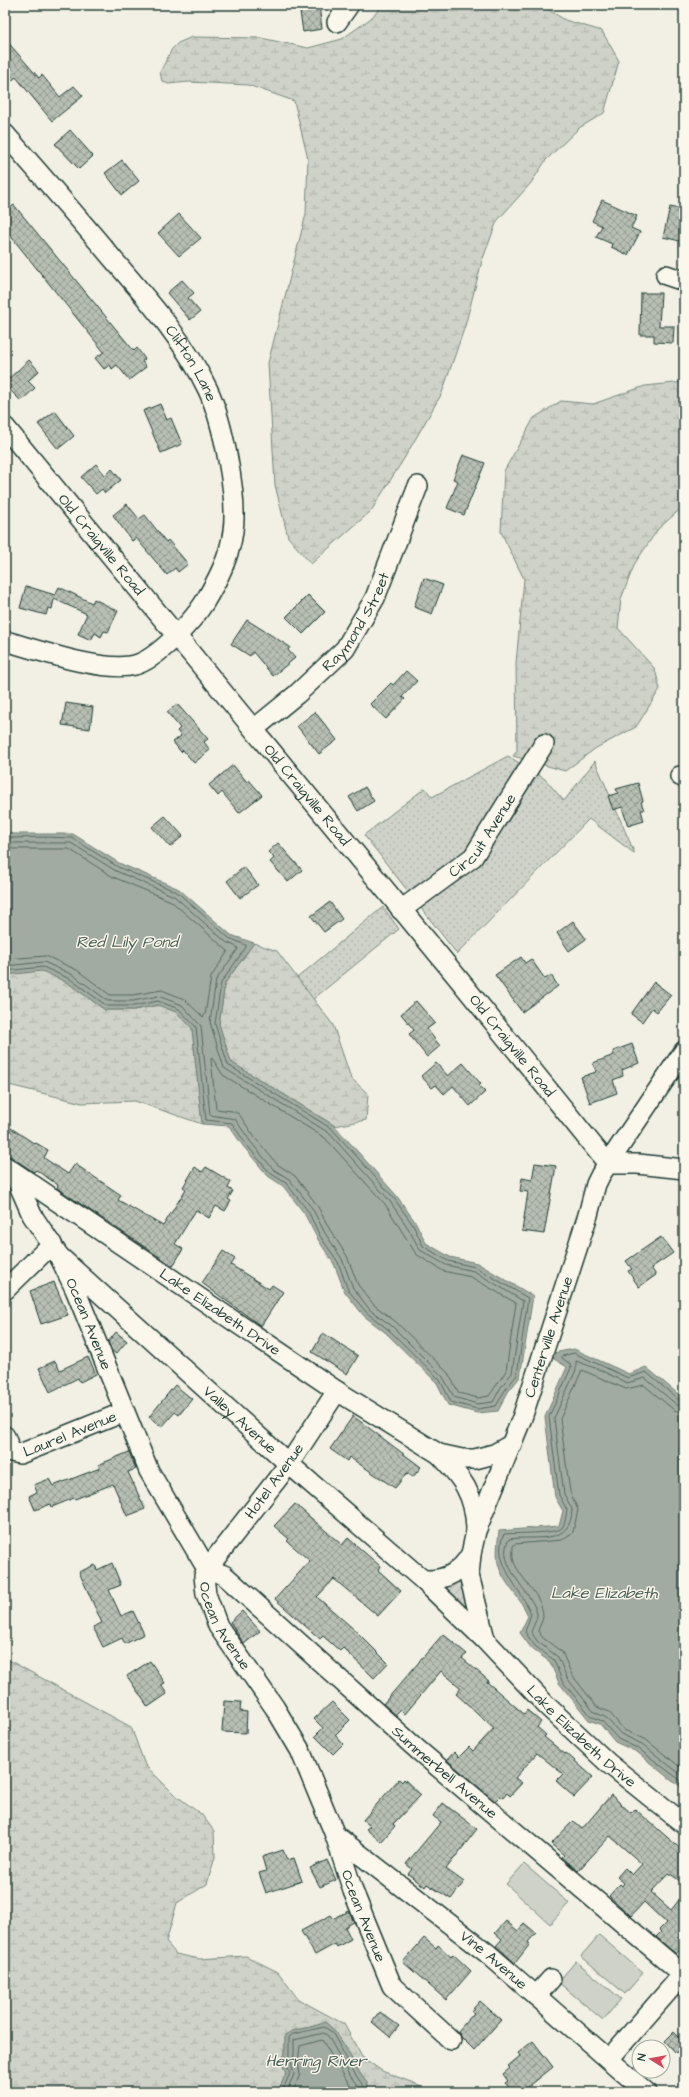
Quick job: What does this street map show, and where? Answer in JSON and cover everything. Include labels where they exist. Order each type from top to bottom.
[{"type":"street","points":[[337,22],[349,5]]},
{"type":"street","name":"Clifton Lane","points":[[5,134],[154,306],[184,350],[208,391],[222,434],[233,485],[234,531],[227,557],[216,584],[199,610],[176,635],[144,661],[135,664],[118,666],[86,662],[5,641]]},
{"type":"street","points":[[666,276],[684,282]]},
{"type":"street","name":"Old Craigville Road","points":[[5,427],[254,729],[608,1164]]},
{"type":"street","name":"Raymond Street","points":[[254,729],[297,694],[345,648],[375,598],[418,486]]},
{"type":"street","name":"Circuit Avenue","points":[[401,910],[473,857],[544,744]]},
{"type":"street","name":"Centerville Avenue","points":[[485,1640],[469,1575],[471,1554],[476,1532],[512,1444],[585,1223],[596,1184],[684,1051]]},
{"type":"street","points":[[608,1164],[638,1164],[684,1169]]},
{"type":"street","name":"Lake Elizabeth Drive","points":[[9,1170],[337,1391],[439,1454],[457,1473],[469,1492],[476,1516],[476,1532]]},
{"type":"street","name":"Ocean Avenue","points":[[9,1170],[32,1215],[55,1250],[86,1314],[124,1412],[154,1480],[207,1569],[204,1576],[206,1594],[218,1626],[275,1708],[300,1750],[335,1835],[353,1891],[392,1986],[451,2040]]},
{"type":"street","points":[[5,1290],[55,1250]]},
{"type":"street","name":"Valley Avenue","points":[[55,1250],[289,1464],[423,1580],[485,1640]]},
{"type":"street","name":"Hotel Avenue","points":[[207,1569],[289,1464],[337,1391]]},
{"type":"street","name":"Laurel Avenue","points":[[5,1436],[11,1452],[20,1454],[124,1412]]},
{"type":"street","name":"Lake Elizabeth Drive","points":[[439,1454],[455,1458],[475,1459],[494,1454],[512,1444]]},
{"type":"street","points":[[423,1580],[440,1579],[454,1574],[466,1563],[471,1554]]},
{"type":"street","name":"Summerbell Avenue","points":[[207,1569],[224,1575],[418,1750],[684,1974]]},
{"type":"street","name":"Lake Elizabeth Drive","points":[[485,1640],[547,1706],[608,1763],[684,1824]]},
{"type":"street","name":"Vine Avenue","points":[[335,1835],[486,1953],[646,2092]]},
{"type":"street","points":[[609,2059],[684,1974]]},
{"type":"street","points":[[536,1996],[551,1979]]},
{"type":"green space","points":[[383,5],[541,5],[565,20],[602,31],[619,61],[604,113],[579,128],[546,160],[531,183],[497,221],[482,261],[465,326],[442,393],[405,457],[371,511],[311,564],[288,537],[275,485],[268,363],[306,214],[308,159],[294,101],[248,85],[189,82],[168,84],[162,81],[160,72],[172,49],[178,43],[192,37],[261,38],[308,48],[342,39],[370,19]]},
{"type":"green space","points":[[684,382],[684,506],[658,529],[635,563],[621,599],[618,628],[655,669],[660,689],[636,727],[596,748],[565,771],[513,756],[517,751],[516,663],[524,579],[501,532],[504,471],[534,418],[561,401],[593,404],[645,386]]},
{"type":"green space","points":[[508,756],[545,779],[564,801],[595,761],[635,854],[589,819],[457,954],[364,835],[425,788],[432,797]]},
{"type":"green space","points":[[383,907],[399,929],[241,1058],[229,1034]]},
{"type":"green space","points":[[254,943],[277,951],[333,1025],[351,1078],[368,1094],[366,1120],[335,1126],[231,1062],[219,1024],[225,983]]},
{"type":"green space","points":[[42,970],[68,983],[105,1010],[134,1010],[158,1005],[176,1012],[192,1028],[202,1124],[135,1101],[82,1103],[5,1084],[5,975]]},
{"type":"green space","points":[[460,1579],[471,1613],[442,1586]]},
{"type":"green space","points":[[5,1658],[131,1727],[145,1765],[174,1794],[202,1815],[214,1831],[215,1857],[207,1884],[177,1903],[166,1942],[176,1954],[200,1959],[246,1956],[278,1972],[298,1999],[344,2024],[362,2057],[382,2071],[416,2084],[427,2092],[368,2092],[366,2089],[367,2083],[356,2068],[343,2043],[332,2028],[325,2022],[289,2032],[285,2035],[285,2054],[281,2061],[286,2073],[278,2092],[5,2092]]},
{"type":"green space","points":[[524,1864],[569,1903],[550,1924],[506,1884]]},
{"type":"green space","points":[[599,1935],[643,1973],[625,1994],[581,1956]]},
{"type":"green space","points":[[576,1961],[621,1999],[603,2020],[558,1982]]},
{"type":"water","name":"Red Lily Pond","points":[[5,832],[14,834],[73,834],[119,863],[179,889],[231,935],[254,943],[225,983],[219,1024],[231,1062],[335,1126],[396,1195],[416,1223],[426,1243],[450,1257],[477,1263],[533,1296],[520,1377],[508,1392],[498,1411],[477,1413],[448,1405],[437,1383],[386,1333],[364,1316],[345,1292],[334,1264],[317,1238],[304,1213],[283,1186],[268,1176],[243,1146],[229,1126],[202,1124],[192,1028],[176,1012],[158,1005],[134,1010],[105,1010],[68,983],[42,971],[5,975]]},
{"type":"water","name":"Lake Elizabeth","points":[[574,1349],[629,1374],[646,1367],[684,1399],[684,1788],[672,1781],[637,1752],[615,1742],[600,1724],[589,1720],[559,1683],[550,1662],[532,1649],[520,1633],[528,1616],[525,1609],[503,1577],[498,1563],[497,1551],[499,1531],[559,1526],[563,1511],[555,1497],[545,1417],[567,1367],[554,1359],[553,1353]]},
{"type":"water","name":"Herring River","points":[[325,2022],[338,2035],[343,2043],[356,2068],[367,2083],[366,2089],[368,2092],[278,2092],[286,2073],[281,2061],[285,2054],[285,2035],[289,2032]]},
{"type":"building","points":[[299,5],[319,5],[322,29],[303,32]]},
{"type":"building","points":[[5,39],[39,78],[42,75],[60,97],[74,86],[83,96],[52,121],[16,77],[5,87]]},
{"type":"building","points":[[70,130],[93,156],[79,169],[55,144]]},
{"type":"building","points":[[122,160],[139,181],[122,195],[105,173]]},
{"type":"building","points":[[602,200],[637,216],[631,228],[640,232],[628,255],[611,247],[612,244],[596,237],[602,226],[592,221]]},
{"type":"building","points":[[14,205],[134,351],[137,348],[145,359],[142,361],[146,367],[129,380],[117,365],[112,369],[110,365],[104,369],[95,358],[104,352],[5,229],[5,212]]},
{"type":"building","points":[[670,207],[684,210],[684,242],[663,237]]},
{"type":"building","points":[[179,214],[201,238],[179,256],[158,233]]},
{"type":"building","points":[[182,280],[194,293],[188,298],[200,312],[190,320],[167,293]]},
{"type":"building","points":[[641,293],[661,293],[659,326],[674,326],[673,343],[654,342],[654,335],[640,335]]},
{"type":"building","points":[[29,360],[39,371],[28,381],[35,388],[21,401],[5,385],[5,382]]},
{"type":"building","points":[[160,404],[167,420],[171,418],[182,444],[161,453],[143,411]]},
{"type":"building","points":[[55,411],[74,436],[58,449],[38,424]]},
{"type":"building","points":[[463,455],[485,463],[464,515],[447,508],[458,481],[453,479]]},
{"type":"building","points":[[96,464],[105,475],[112,469],[121,480],[105,493],[102,489],[96,494],[81,477]]},
{"type":"building","points":[[127,504],[139,519],[145,515],[166,542],[168,540],[188,564],[178,572],[175,568],[167,575],[136,538],[132,541],[113,515]]},
{"type":"building","points":[[424,578],[443,585],[432,614],[414,607]]},
{"type":"building","points":[[26,586],[55,595],[59,587],[92,603],[94,599],[118,611],[108,632],[104,631],[101,637],[95,633],[91,640],[78,634],[87,614],[54,599],[52,609],[48,608],[46,615],[20,608]]},
{"type":"building","points":[[308,595],[325,612],[303,634],[286,617]]},
{"type":"building","points":[[247,620],[290,647],[288,650],[295,658],[273,676],[253,652],[250,656],[231,644]]},
{"type":"building","points":[[406,671],[417,681],[402,697],[405,699],[386,719],[370,704],[391,683],[393,685]]},
{"type":"building","points":[[66,703],[93,707],[90,729],[62,725]]},
{"type":"building","points":[[177,704],[208,739],[204,742],[210,750],[194,763],[183,750],[181,752],[173,742],[181,736],[177,731],[180,728],[167,712]]},
{"type":"building","points":[[315,712],[337,740],[319,754],[297,726]]},
{"type":"building","points":[[233,765],[247,782],[249,780],[262,795],[239,813],[222,792],[218,796],[209,785]]},
{"type":"building","points":[[638,783],[643,801],[641,802],[644,810],[641,810],[644,821],[628,826],[622,807],[613,810],[608,796],[618,793],[616,789]]},
{"type":"building","points":[[365,787],[374,801],[358,811],[349,797]]},
{"type":"building","points":[[165,816],[183,836],[170,847],[152,827]]},
{"type":"building","points":[[278,843],[302,870],[288,882],[270,862],[274,858],[268,852]]},
{"type":"building","points":[[244,867],[258,885],[240,898],[227,881]]},
{"type":"building","points":[[330,902],[342,919],[324,932],[311,916]]},
{"type":"building","points":[[573,921],[586,939],[569,951],[557,933]]},
{"type":"building","points":[[521,957],[525,963],[531,959],[545,979],[551,975],[558,986],[522,1012],[495,975]]},
{"type":"building","points":[[654,982],[671,995],[657,1012],[652,1008],[642,1022],[631,1014]]},
{"type":"building","points":[[416,1001],[435,1023],[427,1029],[440,1046],[427,1057],[409,1034],[414,1030],[401,1014]]},
{"type":"building","points":[[632,1044],[639,1063],[622,1070],[623,1076],[613,1080],[617,1093],[590,1103],[581,1077],[596,1072],[593,1063],[614,1055],[613,1051]]},
{"type":"building","points":[[436,1063],[448,1076],[463,1063],[481,1084],[479,1086],[485,1092],[470,1106],[453,1086],[444,1094],[436,1085],[432,1088],[421,1076]]},
{"type":"building","points":[[5,1124],[35,1144],[36,1143],[48,1150],[44,1158],[68,1174],[75,1164],[121,1195],[118,1200],[163,1226],[186,1189],[183,1187],[195,1167],[202,1172],[206,1167],[231,1182],[228,1188],[233,1191],[228,1199],[231,1201],[225,1211],[216,1206],[209,1218],[196,1210],[175,1244],[183,1249],[173,1266],[57,1188],[58,1185],[36,1170],[34,1172],[11,1157],[5,1155]]},
{"type":"building","points":[[535,1163],[556,1166],[544,1234],[522,1231],[528,1192],[520,1191],[522,1178],[532,1180]]},
{"type":"building","points":[[661,1237],[673,1253],[651,1268],[656,1275],[639,1287],[628,1271],[632,1269],[626,1261]]},
{"type":"building","points":[[223,1251],[235,1259],[231,1265],[269,1289],[272,1285],[283,1292],[261,1326],[202,1283]]},
{"type":"building","points":[[54,1282],[68,1315],[41,1324],[30,1291]]},
{"type":"building","points":[[116,1332],[127,1341],[116,1354],[112,1351],[108,1342]]},
{"type":"building","points":[[323,1333],[358,1356],[347,1374],[312,1352]]},
{"type":"building","points":[[88,1357],[96,1374],[80,1382],[78,1378],[50,1392],[39,1368],[55,1361],[60,1370]]},
{"type":"building","points":[[175,1385],[192,1399],[179,1415],[175,1412],[162,1427],[149,1417]]},
{"type":"building","points":[[353,1416],[421,1467],[413,1477],[407,1473],[395,1488],[349,1457],[347,1461],[330,1449]]},
{"type":"building","points":[[129,1452],[136,1469],[128,1472],[145,1509],[127,1516],[113,1484],[52,1507],[51,1504],[35,1510],[29,1496],[37,1492],[34,1485],[49,1479],[53,1486],[100,1468],[98,1465]]},
{"type":"building","points":[[295,1504],[342,1545],[348,1538],[380,1566],[378,1570],[401,1591],[378,1616],[334,1579],[317,1597],[357,1632],[388,1663],[374,1678],[343,1648],[340,1651],[323,1636],[320,1639],[275,1599],[310,1561],[287,1541],[289,1539],[274,1526]]},
{"type":"building","points":[[112,1563],[121,1585],[109,1590],[121,1616],[133,1611],[144,1634],[125,1644],[122,1638],[103,1647],[93,1627],[102,1623],[79,1572],[95,1565],[97,1570]]},
{"type":"building","points":[[242,1611],[260,1631],[244,1644],[230,1622]]},
{"type":"building","points":[[443,1634],[467,1654],[462,1658],[489,1681],[487,1682],[524,1714],[527,1710],[541,1722],[537,1727],[546,1735],[544,1737],[565,1754],[566,1753],[593,1777],[574,1797],[556,1781],[563,1774],[537,1753],[515,1778],[522,1783],[510,1796],[507,1793],[503,1798],[500,1796],[495,1801],[447,1760],[454,1752],[459,1757],[469,1747],[473,1751],[494,1728],[456,1694],[461,1688],[441,1671],[405,1714],[401,1710],[396,1715],[383,1704]]},
{"type":"building","points":[[150,1661],[165,1683],[161,1685],[167,1694],[148,1707],[127,1676]]},
{"type":"building","points":[[224,1701],[241,1702],[240,1711],[247,1712],[246,1733],[222,1732]]},
{"type":"building","points":[[332,1702],[350,1720],[335,1735],[343,1744],[333,1754],[315,1736],[323,1728],[314,1719]]},
{"type":"building","points":[[399,1779],[402,1782],[404,1779],[421,1795],[393,1824],[395,1826],[381,1842],[366,1829],[370,1826],[363,1820]]},
{"type":"building","points":[[611,1795],[631,1813],[635,1809],[684,1852],[684,1884],[669,1873],[651,1892],[671,1910],[684,1894],[684,1946],[676,1954],[656,1937],[661,1932],[659,1930],[666,1923],[644,1902],[631,1916],[609,1896],[620,1884],[622,1886],[624,1883],[617,1877],[625,1868],[632,1875],[642,1864],[610,1836],[578,1871],[562,1857],[564,1855],[551,1844],[573,1821],[582,1829]]},
{"type":"building","points":[[443,1803],[477,1829],[446,1869],[464,1882],[451,1899],[427,1884],[425,1887],[408,1874],[412,1869],[406,1864],[441,1822],[433,1816]]},
{"type":"building","points":[[283,1850],[287,1860],[294,1858],[302,1881],[266,1893],[259,1873],[266,1871],[262,1857]]},
{"type":"building","points":[[327,1860],[336,1880],[320,1887],[310,1868]]},
{"type":"building","points":[[349,1911],[354,1922],[345,1927],[351,1939],[337,1947],[335,1944],[315,1955],[301,1931],[331,1915],[334,1919]]},
{"type":"building","points":[[506,1921],[518,1931],[524,1923],[536,1933],[528,1942],[530,1944],[515,1963],[496,1946],[502,1939],[495,1933]]},
{"type":"building","points":[[424,1938],[436,1948],[438,1945],[451,1957],[453,1954],[471,1971],[446,2000],[403,1962]]},
{"type":"building","points":[[480,2001],[501,2020],[474,2050],[462,2038],[458,2031],[474,2013],[471,2011]]},
{"type":"building","points":[[380,2012],[399,2026],[390,2037],[372,2022]]},
{"type":"building","points":[[674,2032],[684,2042],[684,2045],[676,2053],[671,2048],[671,2039],[667,2039]]},
{"type":"building","points":[[533,2041],[553,2067],[522,2092],[513,2092],[505,2083],[508,2081],[503,2074],[510,2068],[508,2066],[520,2056],[518,2053]]}]
